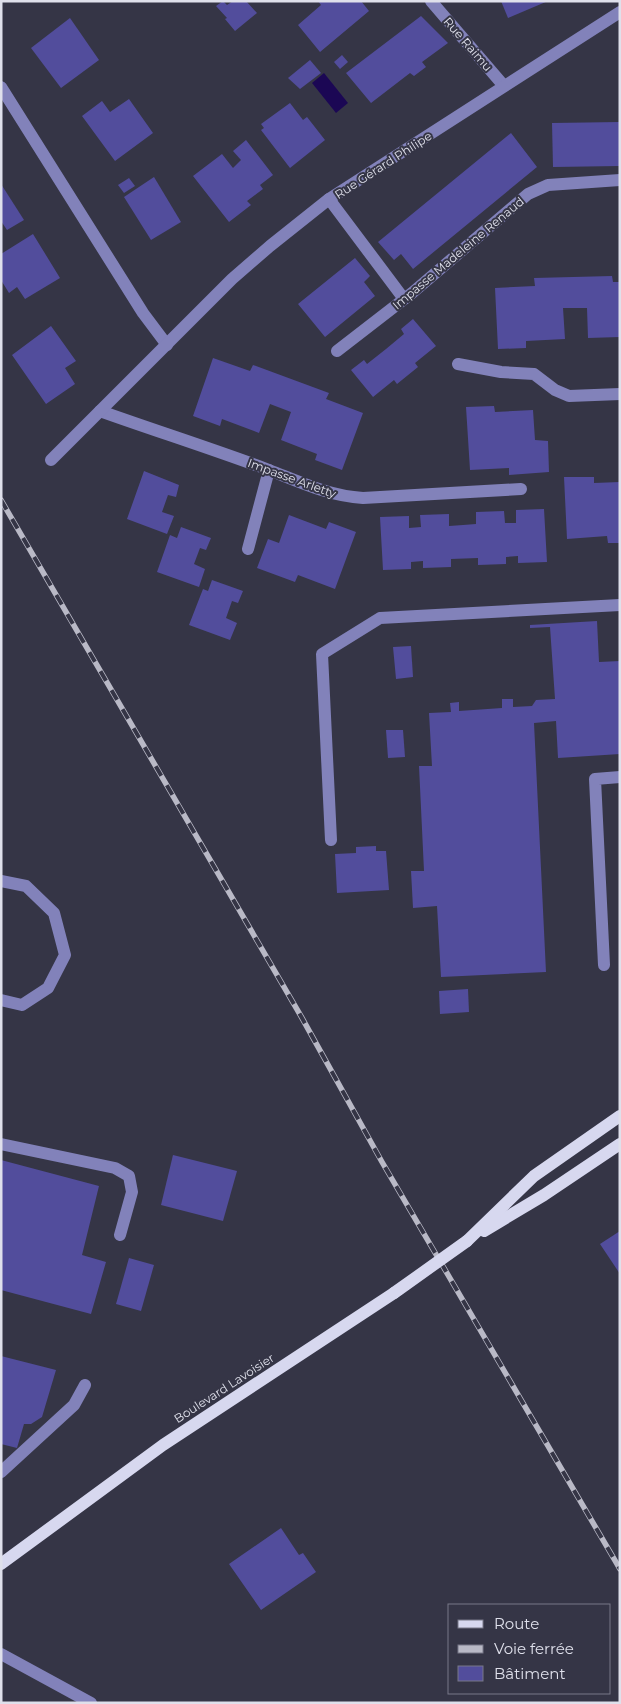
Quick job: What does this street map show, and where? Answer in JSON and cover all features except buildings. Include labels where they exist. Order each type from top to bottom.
[{"type":"main road","name":"Boulevard Lavoisier","points":[[466,1241],[534,1176],[620,1116]]},
{"type":"main road","name":"Boulevard Lavoisier","points":[[1,1564],[163,1445],[394,1294],[466,1241],[544,1195],[620,1144]]},
{"type":"street","name":"Rue Raimu","points":[[431,1],[504,86]]},
{"type":"street","name":"Rue Gérard Philipe","points":[[51,460],[232,279],[328,200],[620,12]]},
{"type":"street","points":[[1,88],[142,313],[167,345]]},
{"type":"street","name":"Impasse Madeleine Renaud","points":[[337,351],[404,299],[528,194],[548,184],[620,180]]},
{"type":"street","points":[[328,200],[404,299]]},
{"type":"street","points":[[458,364],[501,372],[534,374],[556,390],[569,396],[620,394]]},
{"type":"street","name":"Impasse Arletty","points":[[100,411],[269,470],[323,492],[346,497],[363,498],[521,490]]},
{"type":"street","points":[[248,549],[269,470]]},
{"type":"street","points":[[331,840],[322,654],[380,618],[620,605]]},
{"type":"street","points":[[604,966],[595,779],[620,777]]},
{"type":"street","points":[[1,881],[26,886],[54,913],[65,955],[48,988],[22,1005],[1,1000]]},
{"type":"street","points":[[1,1144],[115,1168],[129,1176],[132,1192],[120,1235]]},
{"type":"street","points":[[1,1472],[74,1405],[85,1385]]},
{"type":"street","points":[[1,1654],[91,1703]]},
{"type":"shaded area","points":[[324,73],[348,103],[336,113],[312,83]]},
{"type":"railway","points":[[1,500],[302,1018],[382,1162],[620,1569]]}]
